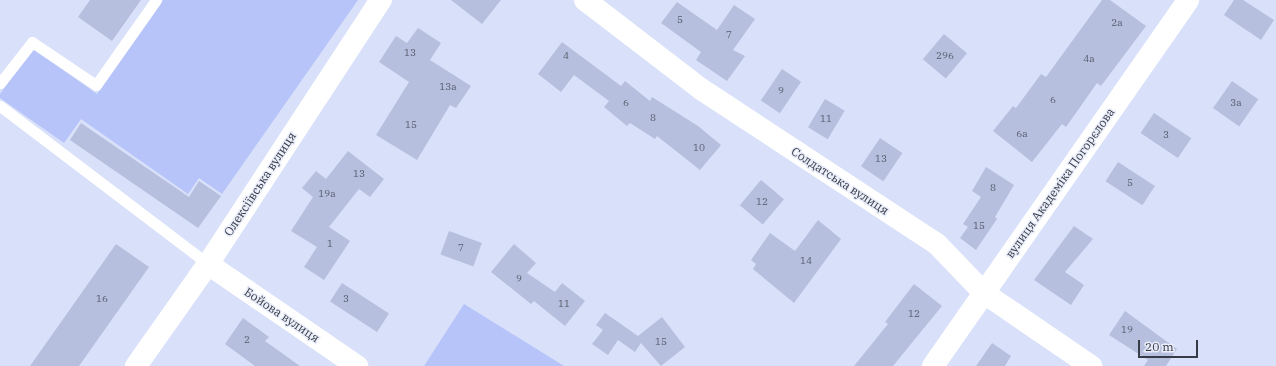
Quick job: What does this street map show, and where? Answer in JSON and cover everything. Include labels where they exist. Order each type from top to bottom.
[{"type":"street","name":"Олексіївська вулиця","points":[[136,366],[208,264],[381,0]]},
{"type":"street","name":"Солдатська вулиця","points":[[585,0],[701,89],[937,244],[984,293],[1091,366]]},
{"type":"street","name":"вулиця Академіка Погорєлова","points":[[933,366],[1188,0]]},
{"type":"street","name":"Бойова вулиця","points":[[208,264],[357,366]]},
{"type":"lane","points":[[0,83],[32,42],[96,85],[156,0]]},
{"type":"lane","points":[[0,106],[208,264]]},
{"type":"shaded area","points":[[163,0],[358,0],[222,194],[199,178],[188,194],[81,119],[64,143],[0,98],[0,94],[32,48],[97,94]]},
{"type":"shaded area","points":[[464,304],[564,366],[424,366]]},
{"type":"building","points":[[90,0],[141,0],[112,41],[78,17]]},
{"type":"building","points":[[451,0],[501,0],[482,24]]},
{"type":"building","points":[[1102,0],[1110,0],[1146,26],[1101,86],[1097,83],[1066,127],[1062,124],[1032,162],[993,131],[1013,106],[1016,108],[1041,74],[1046,77]]},
{"type":"building","points":[[1234,0],[1243,0],[1274,20],[1261,40],[1224,15]]},
{"type":"building","points":[[677,2],[717,30],[734,5],[755,19],[733,50],[745,56],[727,81],[696,60],[701,52],[661,23]]},
{"type":"building","points":[[418,28],[441,43],[430,60],[471,86],[456,108],[450,105],[417,160],[376,135],[409,82],[379,62],[396,36],[407,43]]},
{"type":"building","points":[[944,34],[967,53],[946,79],[923,59]]},
{"type":"building","points":[[562,42],[621,86],[625,81],[650,101],[652,97],[698,126],[721,145],[700,170],[657,136],[655,139],[630,123],[627,126],[604,107],[609,101],[574,75],[561,92],[538,74]]},
{"type":"building","points":[[782,69],[801,82],[780,113],[761,101]]},
{"type":"building","points":[[1232,81],[1258,99],[1239,126],[1213,108]]},
{"type":"building","points":[[825,99],[845,111],[828,139],[808,127]]},
{"type":"building","points":[[1154,113],[1191,138],[1178,158],[1141,133]]},
{"type":"building","points":[[81,123],[189,197],[199,181],[221,196],[198,228],[70,140]]},
{"type":"building","points":[[880,138],[902,153],[883,181],[861,166]]},
{"type":"building","points":[[348,151],[384,179],[370,197],[359,189],[329,227],[350,241],[324,280],[304,267],[317,247],[291,231],[313,197],[302,188],[316,171],[326,179]]},
{"type":"building","points":[[1118,162],[1155,186],[1142,205],[1105,181]]},
{"type":"building","points":[[986,167],[1014,185],[995,217],[997,219],[976,250],[960,238],[968,227],[963,224],[981,197],[972,191]]},
{"type":"building","points":[[761,180],[784,199],[763,225],[740,205]]},
{"type":"building","points":[[818,220],[841,239],[794,303],[753,269],[756,264],[751,260],[770,233],[795,251]]},
{"type":"building","points":[[1074,226],[1093,239],[1065,272],[1084,285],[1071,305],[1034,280]]},
{"type":"building","points":[[449,231],[482,243],[473,266],[440,254]]},
{"type":"building","points":[[116,244],[149,267],[79,366],[30,366]]},
{"type":"building","points":[[514,244],[536,263],[527,273],[555,292],[562,283],[585,301],[565,326],[534,301],[531,304],[491,272]]},
{"type":"building","points":[[342,283],[389,313],[377,332],[330,301]]},
{"type":"building","points":[[914,284],[942,306],[893,366],[854,366],[888,324],[885,322]]},
{"type":"building","points":[[1125,311],[1177,349],[1166,366],[1144,366],[1148,360],[1109,335]]},
{"type":"building","points":[[605,313],[638,336],[662,317],[685,347],[661,366],[641,343],[635,352],[618,340],[608,355],[592,344],[603,330],[596,325]]},
{"type":"building","points":[[243,318],[269,337],[265,341],[300,366],[255,366],[225,344]]},
{"type":"building","points":[[992,343],[1011,356],[1005,366],[976,366]]}]
